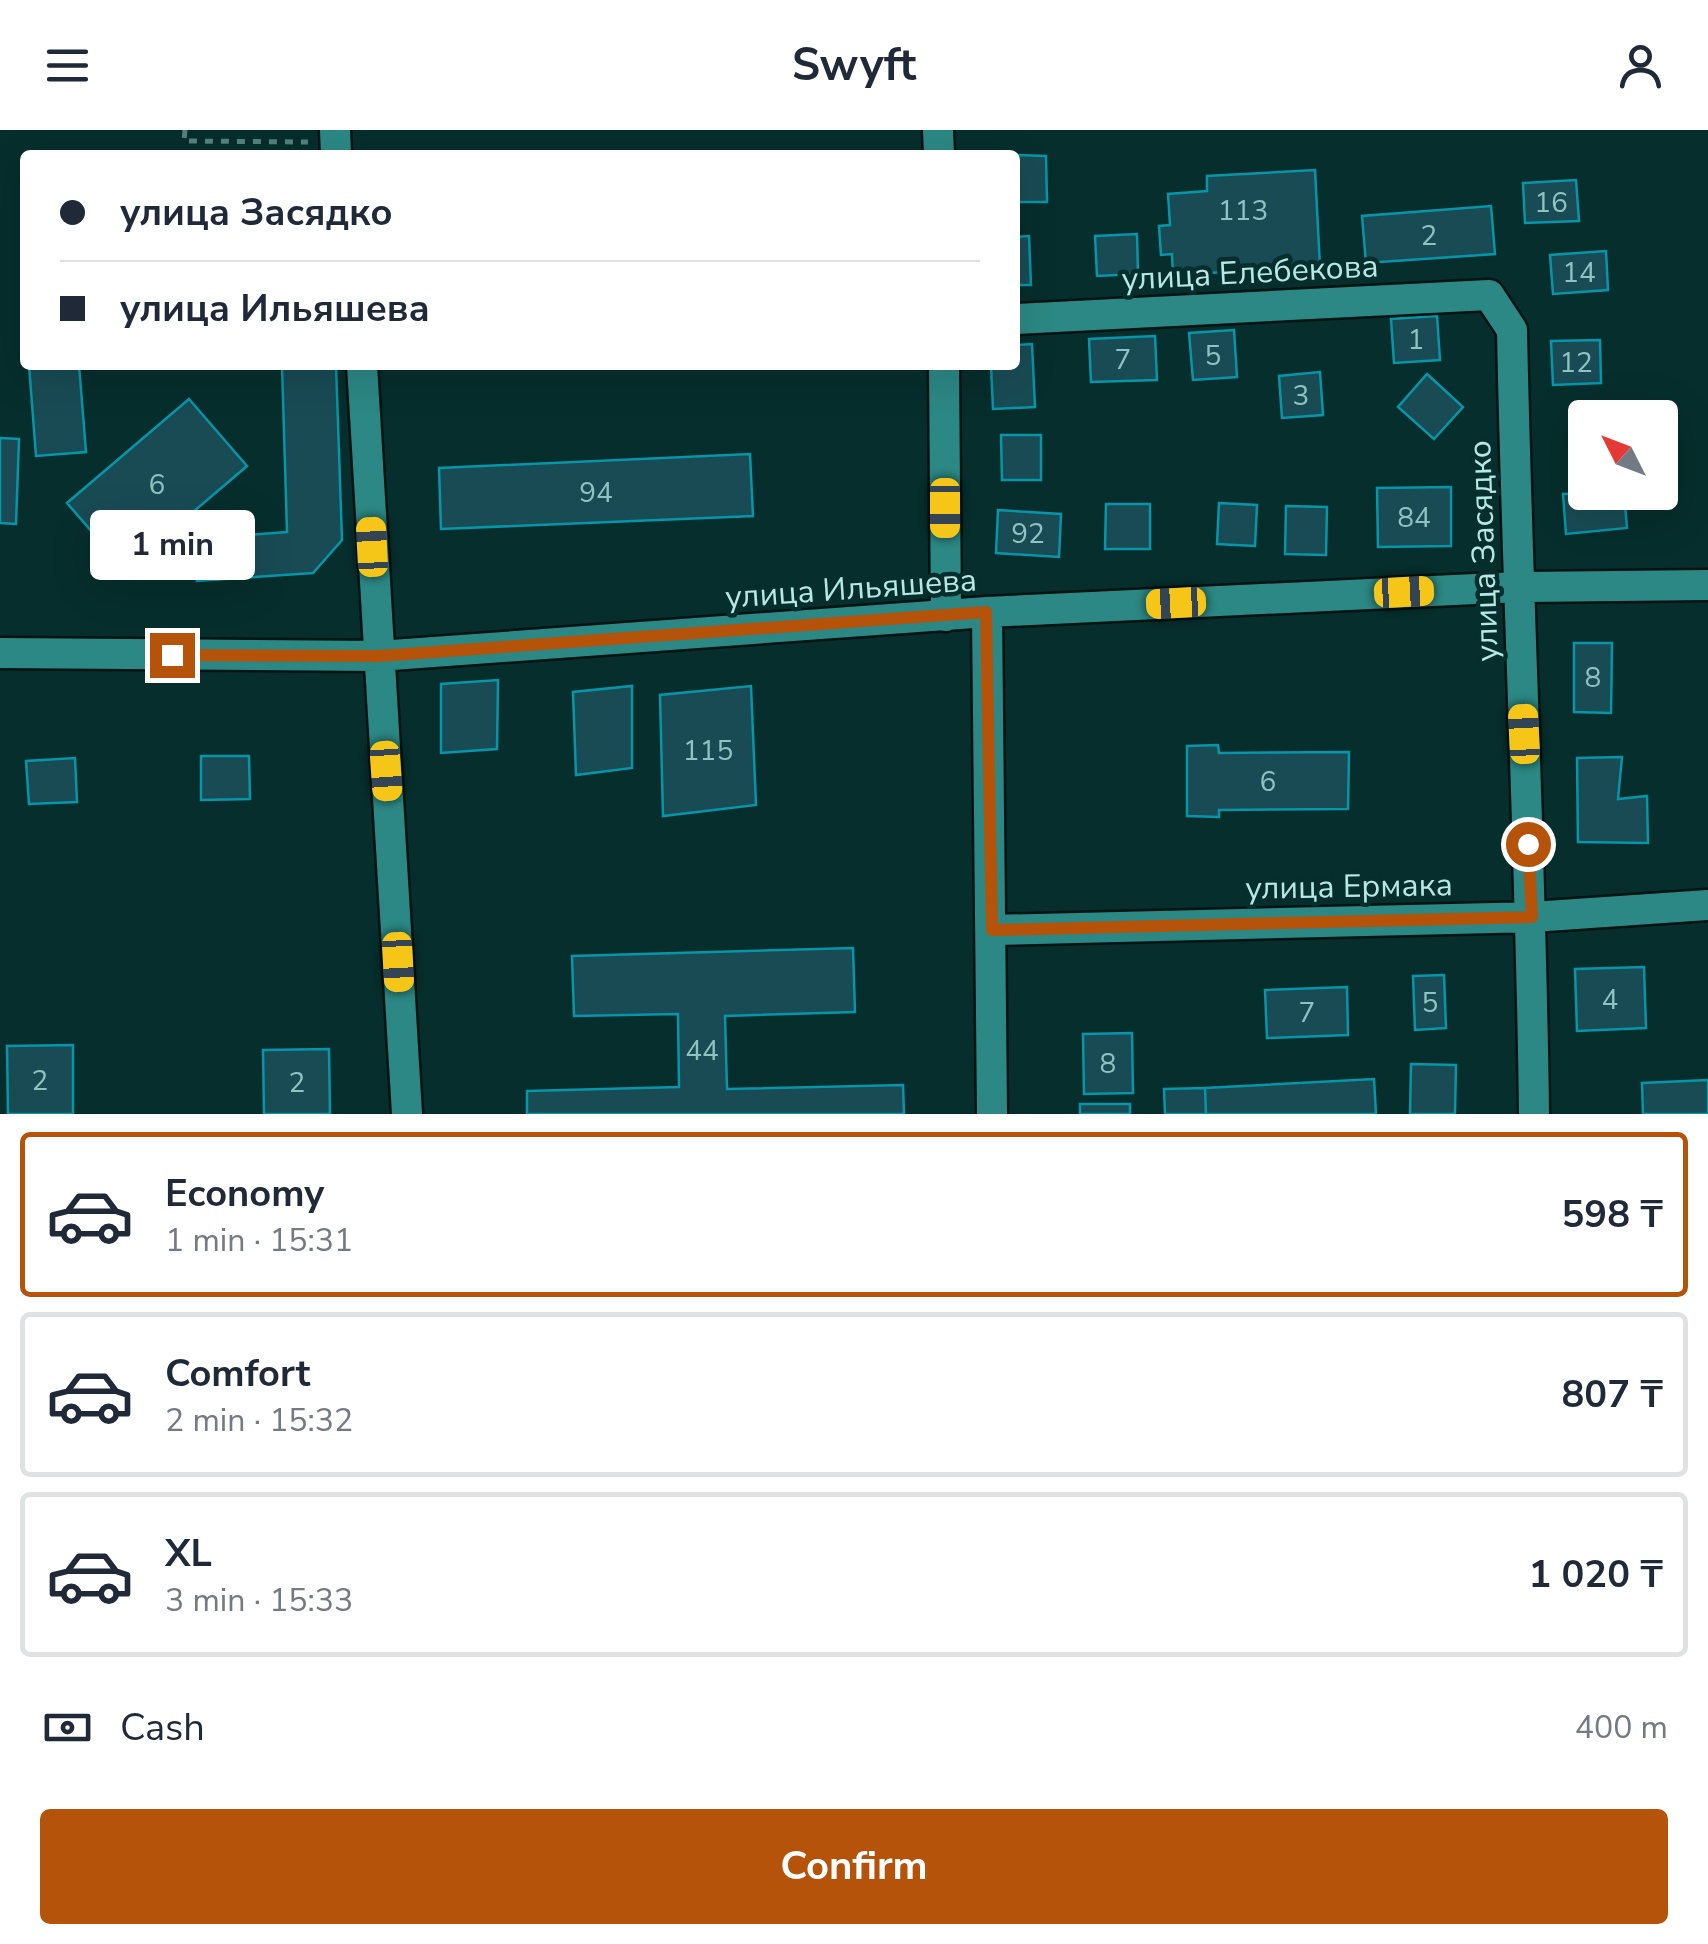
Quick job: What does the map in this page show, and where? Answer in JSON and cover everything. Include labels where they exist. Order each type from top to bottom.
[{"type":"street","name":"улица Елебекова","points":[[1020,319],[1489,294]]},
{"type":"street","name":"улица Засядко","points":[[1489,294],[1512,330],[1517,587],[1532,917],[1534,1114]]},
{"type":"street","points":[[362,370],[407,1114]]},
{"type":"street","points":[[944,370],[946,616]]},
{"type":"street","name":"улица Ильяшева","points":[[0,653],[378,656],[986,612],[1517,587],[1708,585]]},
{"type":"street","points":[[986,612],[992,1114]]},
{"type":"street","name":"улица Ермака","points":[[992,930],[1532,917],[1708,905]]},
{"type":"path","points":[[185,130],[184,141],[336,142]]},
{"type":"building","points":[[1020,155],[1046,156],[1047,202],[1020,202]]},
{"type":"building","points":[[1315,170],[1320,267],[1173,275],[1172,254],[1161,255],[1159,226],[1170,225],[1168,194],[1207,191],[1207,176]]},
{"type":"building","points":[[1576,180],[1579,221],[1525,223],[1523,183]]},
{"type":"building","points":[[1491,206],[1495,254],[1366,263],[1362,216]]},
{"type":"building","points":[[1137,234],[1138,274],[1097,276],[1095,236]]},
{"type":"building","points":[[1029,236],[1031,285],[1020,285],[1020,237]]},
{"type":"building","points":[[1606,251],[1608,290],[1553,294],[1550,255]]},
{"type":"building","points":[[1437,316],[1440,360],[1394,363],[1391,319]]},
{"type":"building","points":[[1234,330],[1237,377],[1193,380],[1189,333]]},
{"type":"building","points":[[1155,336],[1157,380],[1091,382],[1089,339]]},
{"type":"building","points":[[1600,340],[1601,383],[1553,385],[1551,341]]},
{"type":"building","points":[[1032,344],[1035,407],[993,409],[991,370],[1020,370],[1020,345]]},
{"type":"building","points":[[29,370],[79,370],[86,452],[36,456]]},
{"type":"building","points":[[282,370],[336,370],[342,540],[313,573],[197,581],[198,539],[287,532]]},
{"type":"building","points":[[1320,372],[1323,415],[1282,418],[1279,376]]},
{"type":"building","points":[[1427,374],[1463,407],[1434,439],[1398,407]]},
{"type":"building","points":[[189,399],[247,466],[125,570],[67,503]]},
{"type":"building","points":[[1001,435],[1041,435],[1041,480],[1002,480]]},
{"type":"building","points":[[0,438],[19,439],[16,524],[0,523]]},
{"type":"building","points":[[750,454],[753,516],[441,529],[439,468]]},
{"type":"building","points":[[1451,487],[1451,546],[1378,547],[1377,488]]},
{"type":"building","points":[[1563,494],[1568,494],[1568,510],[1626,510],[1627,528],[1566,534]]},
{"type":"building","points":[[1219,503],[1257,505],[1255,546],[1217,544]]},
{"type":"building","points":[[1106,504],[1150,504],[1150,549],[1105,549]]},
{"type":"building","points":[[1286,506],[1327,507],[1326,555],[1285,554]]},
{"type":"building","points":[[998,510],[1061,514],[1059,557],[996,553]]},
{"type":"building","points":[[1574,643],[1612,643],[1611,713],[1574,712]]},
{"type":"building","points":[[498,680],[497,749],[441,753],[441,684]]},
{"type":"building","points":[[632,686],[632,768],[576,775],[573,692]]},
{"type":"building","points":[[751,686],[756,805],[663,816],[660,695]]},
{"type":"building","points":[[1218,745],[1219,753],[1349,752],[1348,809],[1219,810],[1219,817],[1187,816],[1187,746]]},
{"type":"building","points":[[201,756],[249,756],[250,799],[201,800]]},
{"type":"building","points":[[1622,757],[1618,799],[1647,796],[1648,843],[1578,842],[1577,758]]},
{"type":"building","points":[[75,758],[77,802],[29,804],[26,761]]},
{"type":"building","points":[[853,948],[855,1012],[725,1016],[727,1089],[903,1085],[904,1114],[527,1114],[527,1091],[679,1087],[678,1014],[574,1016],[572,956]]},
{"type":"building","points":[[1644,967],[1646,1028],[1577,1031],[1575,969]]},
{"type":"building","points":[[1444,975],[1446,1028],[1415,1030],[1413,976]]},
{"type":"building","points":[[1347,987],[1348,1035],[1267,1038],[1265,990]]},
{"type":"building","points":[[1132,1033],[1133,1093],[1084,1094],[1083,1034]]},
{"type":"building","points":[[73,1045],[73,1114],[8,1114],[7,1046]]},
{"type":"building","points":[[329,1049],[330,1114],[264,1114],[263,1050]]},
{"type":"building","points":[[1411,1064],[1456,1065],[1455,1114],[1410,1114]]},
{"type":"building","points":[[1374,1079],[1376,1114],[1206,1114],[1205,1088]]},
{"type":"building","points":[[1708,1080],[1708,1114],[1643,1114],[1642,1083]]},
{"type":"building","points":[[1205,1088],[1206,1114],[1165,1114],[1164,1089]]},
{"type":"building","points":[[1080,1104],[1130,1104],[1130,1114],[1080,1114]]},
{"type":"route","points":[[172,655],[378,656],[986,612],[992,930],[1532,917],[1528,844]]}]
